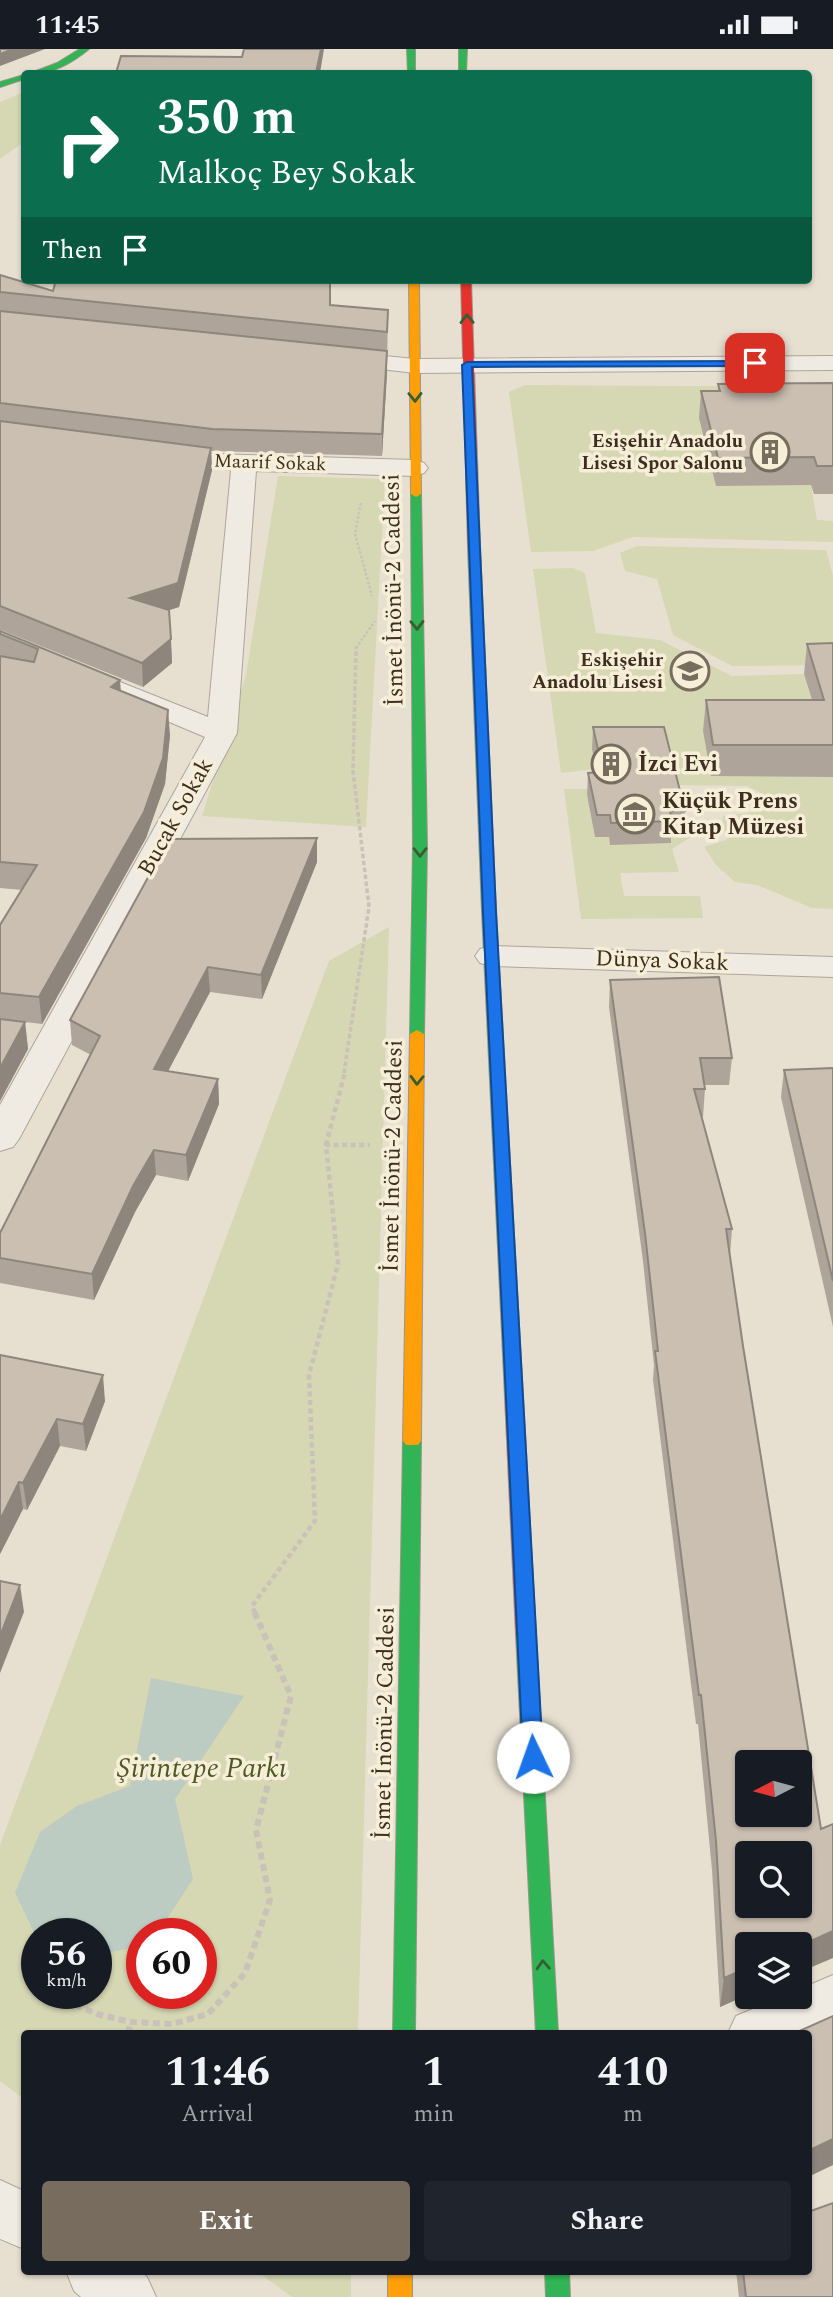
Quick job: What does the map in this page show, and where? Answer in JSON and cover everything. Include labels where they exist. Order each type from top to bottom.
[{"type":"main road","points":[[44,70],[60,65],[85,49]]},
{"type":"main road","points":[[411,49],[412,70]]},
{"type":"main road","points":[[463,49],[463,70]]},
{"type":"main road","points":[[0,85],[21,78]]},
{"type":"main road","name":"İsmet İnönü-2 Caddesi","points":[[404,2030],[420,846],[414,284]]},
{"type":"main road","points":[[466,284],[467,365],[492,956],[547,2030]]},
{"type":"main road","points":[[400,2275],[400,2297]]},
{"type":"main road","points":[[557,2275],[558,2297]]},
{"type":"street","points":[[318,356],[415,366],[833,363]]},
{"type":"street","name":"Maarif Sokak","points":[[133,451],[214,462],[415,468]]},
{"type":"street","name":"Bucak Sokak","points":[[0,1139],[222,733],[244,463]]},
{"type":"street","points":[[93,680],[222,733]]},
{"type":"street","name":"Dünya Sokak","points":[[492,956],[833,967]]},
{"type":"street","points":[[14,1034],[55,1039]]},
{"type":"street","points":[[762,2030],[833,1999]]},
{"type":"street","points":[[0,2207],[21,2220]]},
{"type":"street","points":[[100,2275],[126,2297]]},
{"type":"path","points":[[375,607],[355,534],[362,493],[379,467]]},
{"type":"path","points":[[85,2009],[131,2022],[172,2024],[208,2014],[245,1973],[270,1900],[256,1830],[291,1696],[252,1606],[315,1521],[309,1375],[338,1264],[326,1145],[347,1062],[369,907],[354,771],[356,647],[377,618]]},
{"type":"path","points":[[326,1145],[382,1146]]},
{"type":"path","points":[[129,2030],[131,2022]]},
{"type":"green space","points":[[21,93],[21,144],[0,159],[0,102]]},
{"type":"green space","points":[[525,385],[833,387],[716,485],[811,485],[817,520],[833,521],[833,542],[633,537],[593,551],[531,552],[509,392]]},
{"type":"green space","points":[[278,476],[385,479],[366,827],[202,816],[246,675]]},
{"type":"green space","points":[[637,546],[826,550],[833,576],[833,665],[732,666],[673,635],[657,579],[625,571],[620,553]]},
{"type":"green space","points":[[573,568],[585,573],[596,633],[660,640],[732,676],[804,674],[813,706],[703,732],[711,776],[833,777],[833,909],[812,908],[757,885],[735,882],[716,865],[704,847],[728,839],[722,827],[723,816],[762,811],[764,795],[747,786],[670,785],[592,749],[595,769],[561,773],[533,569]]},
{"type":"green space","points":[[564,789],[587,789],[602,794],[587,795],[595,837],[609,837],[610,845],[669,833],[699,832],[672,849],[679,872],[620,873],[624,896],[700,896],[703,918],[581,919]]},
{"type":"green space","name":"Şirintepe Parkı","points":[[389,927],[358,2030],[21,2030],[21,2097],[0,2081],[0,1845],[329,961]]},
{"type":"green space","points":[[262,2275],[351,2275],[351,2297],[292,2297]]},
{"type":"shaded area","points":[[151,1678],[244,1696],[175,1799],[193,1879],[167,1918],[126,1918],[126,1949],[112,1952],[112,1918],[27,1918],[15,1893],[40,1832],[77,1806],[130,1786]]},
{"type":"building","points":[[0,49],[13,49],[0,54]]},
{"type":"building","points":[[244,49],[321,49],[317,70],[117,70],[121,56],[242,57]]},
{"type":"building","points":[[0,275],[21,281],[21,284],[53,291],[55,284],[330,284],[330,305],[388,310],[387,332],[0,292]]},
{"type":"building","points":[[0,311],[387,351],[382,434],[212,429],[0,403]]},
{"type":"building","name":"Esişehir Anadolu Lisesi Spor Salonu","points":[[833,383],[833,466],[817,466],[814,457],[718,458],[701,391],[720,391],[718,384]]},
{"type":"building","points":[[0,421],[211,448],[178,583],[130,598],[169,610],[171,639],[142,663],[0,606]]},
{"type":"building","points":[[0,631],[120,680],[111,687],[168,710],[163,758],[144,812],[39,997],[0,993],[0,925],[37,865],[0,862],[0,656],[34,662],[38,649],[0,634]]},
{"type":"building","points":[[833,643],[833,745],[713,745],[706,700],[824,700],[807,644]]},
{"type":"building","points":[[593,727],[664,727],[685,811],[670,811],[672,821],[611,823],[610,815],[597,815],[588,773],[603,772]]},
{"type":"building","points":[[317,838],[261,975],[208,967],[154,1069],[218,1079],[186,1155],[154,1150],[133,1186],[92,1274],[0,1258],[0,1233],[100,1036],[70,1020],[169,839]]},
{"type":"building","points":[[719,977],[732,1058],[700,1058],[705,1089],[694,1089],[732,1229],[726,1229],[743,1346],[808,1750],[735,1750],[735,1827],[812,1827],[812,1773],[821,1829],[833,1824],[833,1931],[812,1941],[812,1932],[735,1932],[735,1973],[724,1978],[716,1841],[701,1695],[655,1351],[658,1351],[645,1233],[610,980]]},
{"type":"building","points":[[0,1019],[25,1022],[0,1068]]},
{"type":"building","points":[[833,1068],[833,1281],[784,1070]]},
{"type":"building","points":[[0,1355],[103,1375],[83,1424],[57,1419],[23,1483],[19,1482],[0,1520]]},
{"type":"building","points":[[0,1581],[20,1585],[0,1636]]},
{"type":"building","points":[[833,2016],[833,2139],[812,2149],[812,2030],[802,2030]]},
{"type":"building","points":[[833,2203],[833,2297],[746,2297],[743,2275],[812,2275],[812,2211]]},
{"type":"traffic: fast","points":[[44,70],[60,65],[85,49]]},
{"type":"traffic: fast","points":[[411,49],[412,70]]},
{"type":"traffic: fast","points":[[463,49],[463,70]]},
{"type":"traffic: fast","points":[[0,85],[21,78]]},
{"type":"traffic: fast","points":[[416,494],[420,846],[417,1034]]},
{"type":"traffic: fast","points":[[474,547],[489,912],[514,1397]]},
{"type":"traffic: fast","points":[[404,2030],[412,1441]]},
{"type":"traffic: fast","points":[[526,1635],[547,2030]]},
{"type":"traffic: fast","points":[[557,2275],[558,2297]]},
{"type":"traffic: slow","points":[[414,284],[416,494]]},
{"type":"traffic: slow","points":[[412,1441],[417,1034]]},
{"type":"traffic: slow","points":[[400,2275],[400,2297]]},
{"type":"traffic: jam","points":[[466,284],[474,547]]},
{"type":"traffic: jam","points":[[514,1397],[526,1635]]},
{"type":"place","name":"Esişehir Anadolu Lisesi Spor Salonu","points":[[770,452]]},
{"type":"place","name":"Eskişehir Anadolu Lisesi","points":[[690,671]]},
{"type":"place","name":"İzci Evi","points":[[611,764]]},
{"type":"place","name":"Küçük Prens Kitap Müzesi","points":[[635,814]]},
{"type":"route","points":[[533,1757],[489,912],[467,365],[755,363]]}]
